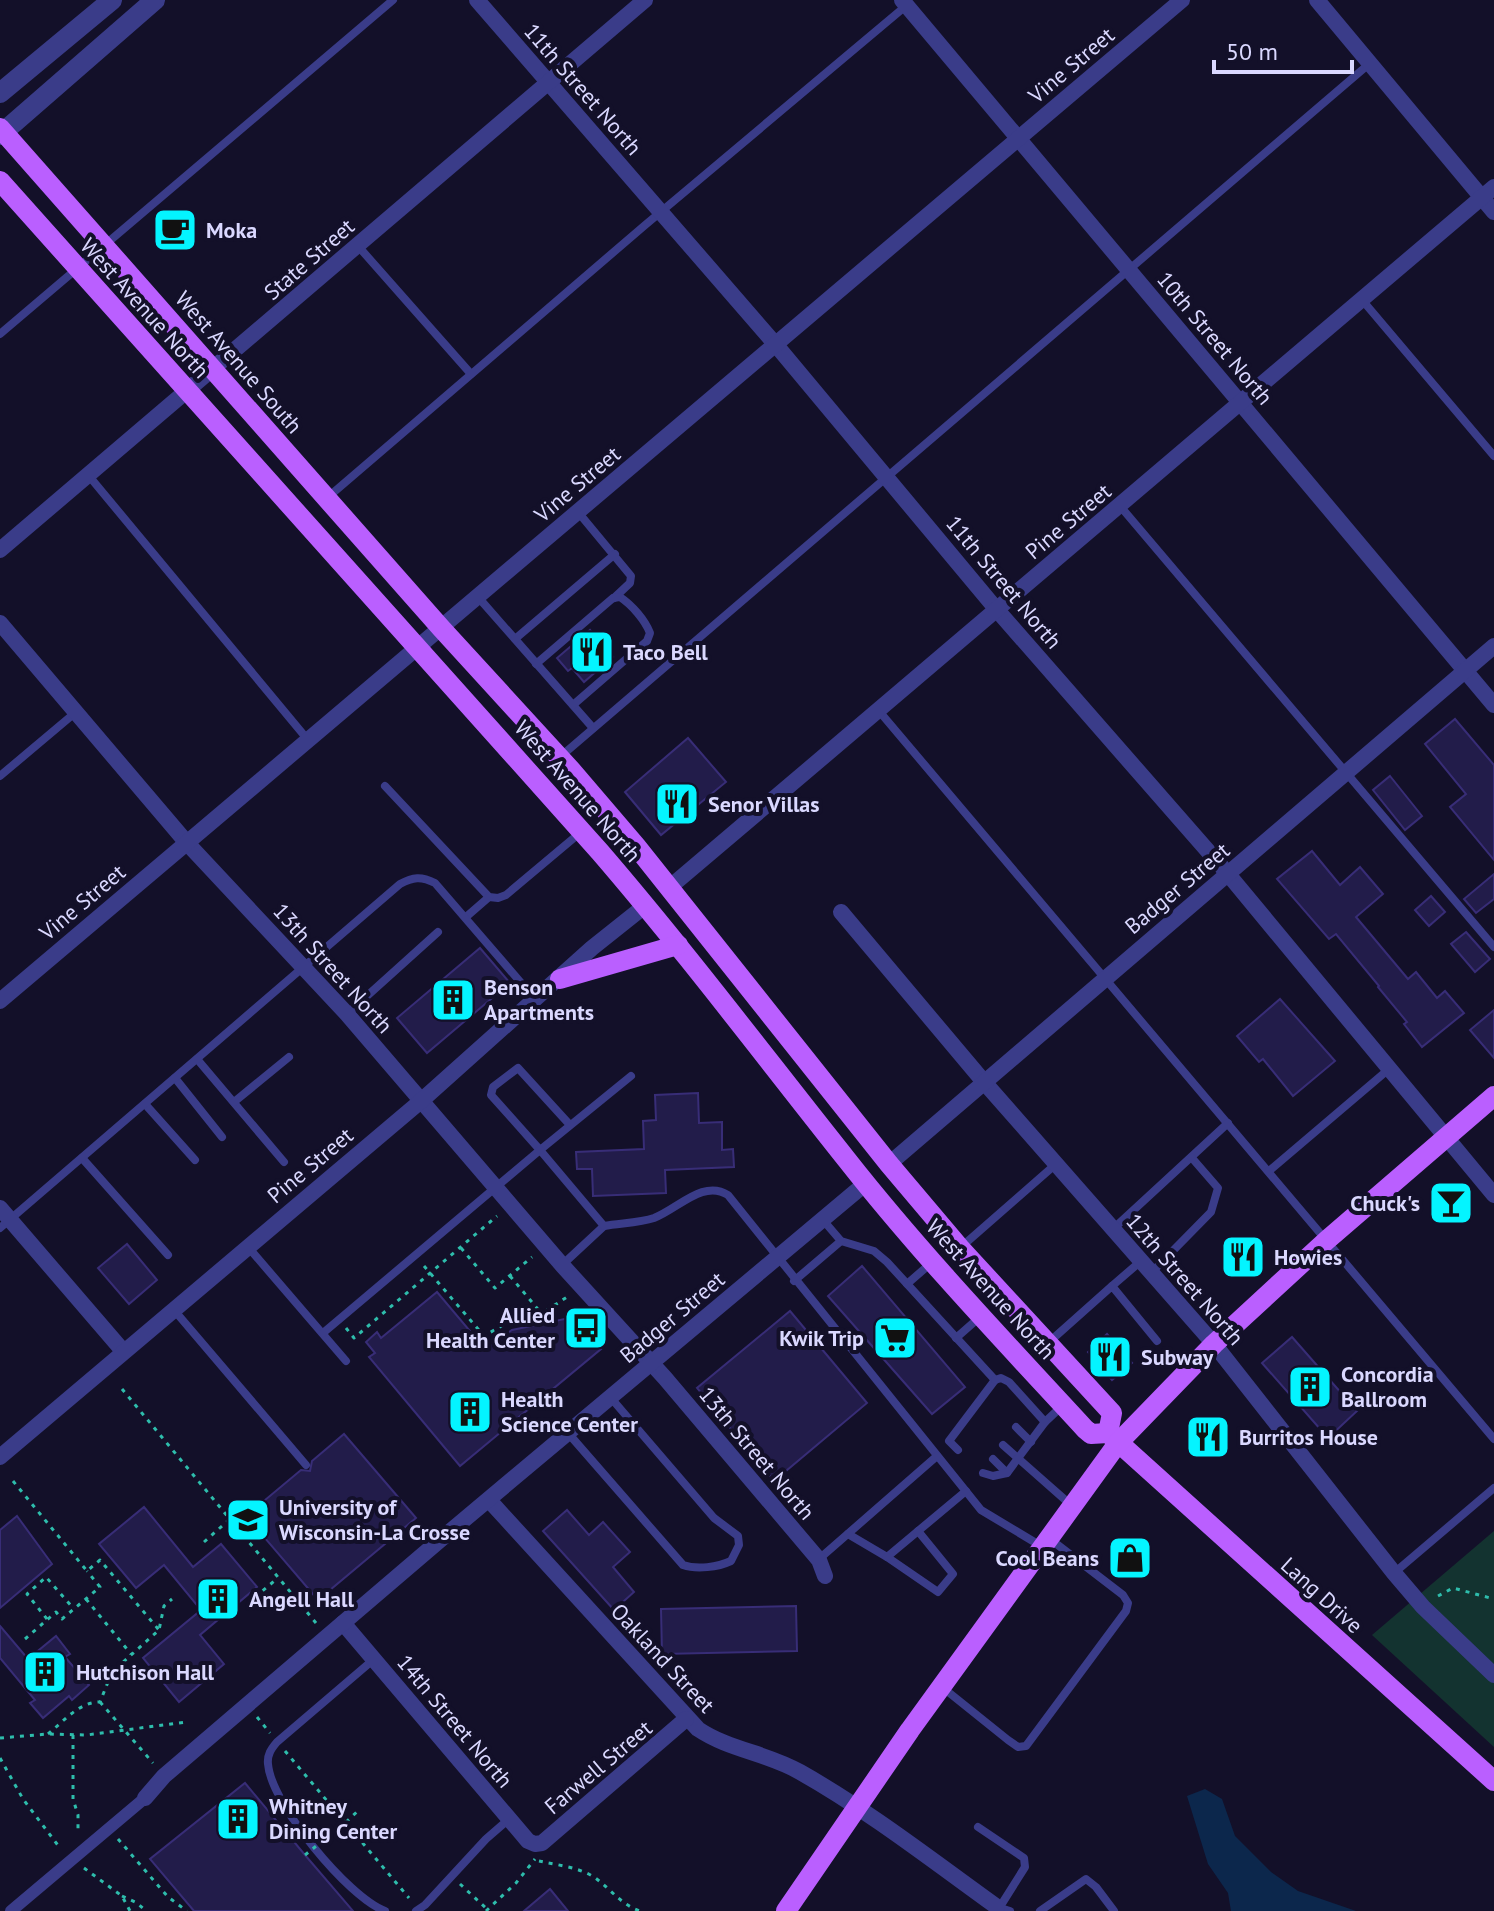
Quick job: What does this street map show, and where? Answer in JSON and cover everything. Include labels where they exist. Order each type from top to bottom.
[{"type":"main road","name":"West Avenue South","points":[[1,132],[441,628]]},
{"type":"main road","name":"West Avenue North","points":[[0,181],[646,905],[866,1183],[934,1261],[1091,1434],[1113,1438],[1112,1413],[960,1248],[889,1164],[670,887],[559,757],[441,628]]},
{"type":"main road","points":[[560,979],[678,945]]},
{"type":"main road","points":[[786,1911],[855,1808],[1071,1505],[1113,1438],[1327,1240],[1494,1096]]},
{"type":"main road","name":"Lang Drive","points":[[1113,1438],[1494,1781]]},
{"type":"street","points":[[0,93],[112,0]]},
{"type":"street","points":[[1,132],[155,0]]},
{"type":"street","name":"11th Street North","points":[[477,0],[776,345],[997,610],[1228,874],[1494,1195]]},
{"type":"street","name":"State Street","points":[[0,550],[645,0]]},
{"type":"street","name":"Vine Street","points":[[0,1001],[1182,0]]},
{"type":"street","points":[[1317,0],[1369,64],[1488,192],[1494,212]]},
{"type":"street","name":"10th Street North","points":[[904,3],[1494,705]]},
{"type":"street","name":"Pine Street","points":[[670,887],[1488,192]]},
{"type":"street","name":"13th Street North","points":[[0,623],[187,843],[347,1014],[562,1265],[651,1363],[822,1568]]},
{"type":"street","name":"Badger Street","points":[[889,1164],[1494,646]]},
{"type":"street","name":"Pine Street","points":[[0,1457],[421,1101],[592,948],[646,905]]},
{"type":"street","name":"12th Street North","points":[[841,912],[984,1082],[1214,1344],[1423,1607],[1494,1675]]},
{"type":"street","name":"Badger Street","points":[[145,1798],[164,1776],[343,1623],[866,1183]]},
{"type":"street","points":[[3,1219],[123,1351]]},
{"type":"street","name":"Oakland Street","points":[[489,1500],[686,1719],[718,1741],[784,1763],[1002,1910]]},
{"type":"street","name":"14th Street North","points":[[343,1623],[528,1841],[535,1844]]},
{"type":"street","name":"Farwell Street","points":[[535,1844],[542,1843],[686,1719]]},
{"type":"street","points":[[11,1911],[145,1798]]},
{"type":"lane","points":[[0,334],[393,0]]},
{"type":"lane","points":[[327,498],[904,3]]},
{"type":"lane","points":[[559,757],[1369,64]]},
{"type":"lane","points":[[358,246],[471,374]]},
{"type":"lane","points":[[1363,301],[1494,456]]},
{"type":"lane","points":[[89,476],[308,741]]},
{"type":"lane","points":[[1120,506],[1494,947]]},
{"type":"lane","points":[[536,664],[630,583],[631,576],[615,554],[578,512]]},
{"type":"lane","points":[[515,639],[615,554]]},
{"type":"lane","points":[[478,597],[593,728]]},
{"type":"lane","points":[[573,705],[647,641],[650,633],[626,601],[620,597],[613,598]]},
{"type":"lane","points":[[879,711],[1494,1439]]},
{"type":"lane","points":[[0,776],[77,712]]},
{"type":"lane","points":[[385,786],[489,897],[506,895],[581,831]]},
{"type":"lane","points":[[3,1219],[82,1158],[400,884],[411,878],[424,877],[435,883],[535,1000]]},
{"type":"lane","points":[[466,917],[489,897]]},
{"type":"lane","points":[[347,1014],[438,932]]},
{"type":"lane","points":[[234,1102],[289,1057]]},
{"type":"lane","points":[[197,1059],[284,1162]]},
{"type":"lane","points":[[570,1125],[518,1068],[493,1087],[491,1095],[604,1226]]},
{"type":"lane","points":[[1269,1171],[1389,1069]]},
{"type":"lane","points":[[323,1333],[631,1076]]},
{"type":"lane","points":[[175,1078],[222,1137]]},
{"type":"lane","points":[[145,1104],[195,1160]]},
{"type":"lane","points":[[1113,1229],[1228,1123]]},
{"type":"lane","points":[[82,1158],[168,1255]]},
{"type":"lane","points":[[1047,1344],[1112,1286],[1146,1267],[1211,1212],[1218,1188],[1192,1158]]},
{"type":"lane","points":[[960,1248],[1056,1164]]},
{"type":"lane","points":[[562,1265],[604,1226],[653,1218],[710,1189],[719,1189],[728,1195],[981,1510],[1045,1542],[1123,1595],[1128,1603],[1126,1611],[1026,1746],[1018,1747],[941,1687]]},
{"type":"lane","points":[[823,1219],[841,1241],[874,1251],[995,1380]]},
{"type":"lane","points":[[794,1281],[841,1241]]},
{"type":"lane","points":[[247,1246],[346,1361]]},
{"type":"lane","points":[[907,1284],[934,1261]]},
{"type":"lane","points":[[1112,1286],[1157,1341]]},
{"type":"lane","points":[[173,1309],[306,1465]]},
{"type":"lane","points":[[956,1338],[982,1315]]},
{"type":"lane","points":[[958,1450],[949,1441],[995,1380],[1001,1378],[1009,1382],[1045,1422]]},
{"type":"lane","points":[[983,1395],[992,1403]]},
{"type":"lane","points":[[568,1433],[683,1565],[701,1567],[731,1561],[739,1545],[738,1536],[714,1518],[611,1398]]},
{"type":"lane","points":[[983,1473],[993,1476],[1007,1473],[1045,1422],[1063,1405]]},
{"type":"lane","points":[[970,1413],[979,1421]]},
{"type":"lane","points":[[959,1427],[968,1436]]},
{"type":"lane","points":[[1016,1427],[1031,1442]]},
{"type":"lane","points":[[1003,1445],[1071,1505]]},
{"type":"lane","points":[[822,1568],[848,1534],[937,1456]]},
{"type":"lane","points":[[993,1459],[1007,1473]]},
{"type":"lane","points":[[1394,1573],[1494,1488]]},
{"type":"lane","points":[[887,1557],[966,1491]]},
{"type":"lane","points":[[848,1534],[938,1592],[953,1574],[918,1531]]},
{"type":"lane","points":[[374,1659],[277,1742],[269,1752],[268,1763],[273,1786],[331,1868],[371,1906],[385,1911]]},
{"type":"lane","points":[[417,1910],[509,1819]]},
{"type":"lane","points":[[978,1827],[1024,1858],[1025,1867],[1002,1910]]},
{"type":"lane","points":[[1040,1911],[1086,1879],[1114,1911]]},
{"type":"path","points":[[338,1320],[354,1338],[497,1216]]},
{"type":"path","points":[[461,1248],[495,1288],[532,1257]]},
{"type":"path","points":[[414,1254],[484,1336],[503,1325],[535,1318],[567,1297]]},
{"type":"path","points":[[510,1276],[542,1314]]},
{"type":"path","points":[[122,1389],[327,1637]]},
{"type":"path","points":[[13,1481],[100,1587],[62,1619],[56,1612],[25,1639]]},
{"type":"path","points":[[204,1542],[230,1519]]},
{"type":"path","points":[[87,1571],[100,1560],[159,1630]]},
{"type":"path","points":[[47,1619],[27,1594],[46,1577],[74,1609]]},
{"type":"path","points":[[255,1597],[278,1578]]},
{"type":"path","points":[[1423,1607],[1445,1590],[1453,1588],[1494,1599]]},
{"type":"path","points":[[86,1599],[131,1654]]},
{"type":"path","points":[[100,1702],[112,1672],[159,1630],[164,1606],[172,1599]]},
{"type":"path","points":[[48,1734],[81,1706],[100,1702],[164,1776]]},
{"type":"path","points":[[247,1705],[417,1910]]},
{"type":"path","points":[[0,1738],[126,1731],[186,1722]]},
{"type":"path","points":[[71,1860],[78,1832],[78,1815],[73,1799],[73,1735]]},
{"type":"path","points":[[0,1758],[23,1799],[71,1860],[146,1911]]},
{"type":"path","points":[[305,1855],[359,1810]]},
{"type":"path","points":[[109,1829],[168,1897],[187,1911]]},
{"type":"path","points":[[453,1875],[487,1910],[535,1861],[585,1872],[624,1906],[640,1911]]},
{"type":"path","points":[[122,1896],[130,1911]]},
{"type":"green space","points":[[1494,1531],[1494,1747],[1372,1635]]},
{"type":"water","points":[[1205,1789],[1222,1799],[1235,1836],[1271,1872],[1298,1891],[1356,1911],[1231,1911],[1228,1893],[1208,1864],[1187,1796]]},
{"type":"building","points":[[590,630],[613,657],[584,682],[572,668],[568,671],[557,658]]},
{"type":"building","points":[[1455,719],[1494,765],[1494,860],[1450,807],[1466,794],[1425,744]]},
{"type":"building","points":[[688,738],[726,782],[661,835],[625,792]]},
{"type":"building","points":[[1390,776],[1422,816],[1405,830],[1373,790]]},
{"type":"building","points":[[1312,851],[1340,885],[1360,867],[1383,894],[1356,917],[1408,979],[1416,972],[1437,998],[1445,991],[1464,1013],[1422,1047],[1404,1024],[1407,1022],[1336,934],[1329,939],[1277,879]]},
{"type":"building","points":[[1494,874],[1494,899],[1476,913],[1464,899]]},
{"type":"building","points":[[1431,896],[1445,912],[1429,926],[1415,910]]},
{"type":"building","points":[[1466,932],[1490,959],[1475,972],[1451,944]]},
{"type":"building","name":"Benson Apartments","points":[[480,948],[510,983],[427,1053],[397,1018]]},
{"type":"building","points":[[1280,999],[1335,1061],[1293,1096],[1263,1059],[1259,1062],[1237,1036]]},
{"type":"building","points":[[1494,1010],[1494,1058],[1470,1030]]},
{"type":"building","points":[[698,1093],[699,1123],[722,1122],[722,1150],[733,1149],[734,1167],[665,1170],[666,1193],[593,1196],[592,1169],[577,1169],[576,1152],[644,1149],[643,1121],[656,1120],[655,1095]]},
{"type":"building","points":[[127,1244],[157,1280],[129,1304],[98,1268]]},
{"type":"building","name":"Kwik Trip","points":[[862,1266],[965,1387],[932,1414],[828,1296]]},
{"type":"building","name":"Health Science Center","points":[[437,1292],[485,1349],[512,1330],[574,1317],[601,1349],[460,1466],[369,1357],[375,1353],[366,1342],[377,1332],[381,1338]]},
{"type":"building","points":[[790,1311],[867,1403],[774,1481],[697,1388]]},
{"type":"building","name":"Subway","points":[[1107,1334],[1132,1363],[1112,1380],[1088,1352]]},
{"type":"building","name":"Concordia Ballroom","points":[[1292,1337],[1357,1411],[1328,1438],[1262,1363]]},
{"type":"building","points":[[344,1434],[416,1518],[318,1600],[246,1516],[301,1470],[310,1471],[312,1461]]},
{"type":"building","name":"Angell Hall","points":[[144,1507],[193,1567],[221,1544],[257,1587],[200,1635],[224,1664],[179,1702],[143,1658],[201,1610],[164,1565],[136,1588],[99,1544]]},
{"type":"building","points":[[567,1510],[589,1535],[603,1522],[630,1552],[613,1567],[634,1592],[614,1610],[543,1531]]},
{"type":"building","points":[[17,1516],[52,1564],[0,1608],[0,1530]]},
{"type":"building","points":[[796,1606],[797,1651],[662,1654],[661,1609]]},
{"type":"building","name":"Hutchison Hall","points":[[0,1626],[28,1659],[56,1636],[70,1654],[65,1657],[89,1685],[72,1700],[69,1696],[43,1718],[30,1703],[35,1700],[0,1658]]},
{"type":"building","name":"Whitney Dining Center","points":[[245,1783],[353,1911],[194,1911],[150,1859]]},
{"type":"building","points":[[550,1889],[568,1911],[524,1911]]},
{"type":"place","name":"Moka","points":[[175,230]]},
{"type":"place","name":"Taco Bell","points":[[592,652]]},
{"type":"place","name":"Senor Villas","points":[[677,804]]},
{"type":"place","name":"Benson Apartments","points":[[453,1000]]},
{"type":"place","name":"Chuck's","points":[[1451,1203]]},
{"type":"place","name":"Howies","points":[[1243,1257]]},
{"type":"place","name":"Allied Health Center","points":[[586,1328]]},
{"type":"place","name":"Kwik Trip","points":[[895,1338]]},
{"type":"place","name":"Subway","points":[[1110,1357]]},
{"type":"place","name":"Concordia Ballroom","points":[[1310,1387]]},
{"type":"place","name":"Health Science Center","points":[[470,1412]]},
{"type":"place","name":"Burritos House","points":[[1208,1437]]},
{"type":"place","name":"University of Wisconsin-La Crosse","points":[[248,1520]]},
{"type":"place","name":"Cool Beans","points":[[1130,1558]]},
{"type":"place","name":"Angell Hall","points":[[218,1599]]},
{"type":"place","name":"Hutchison Hall","points":[[45,1672]]},
{"type":"place","name":"Whitney Dining Center","points":[[238,1819]]}]
